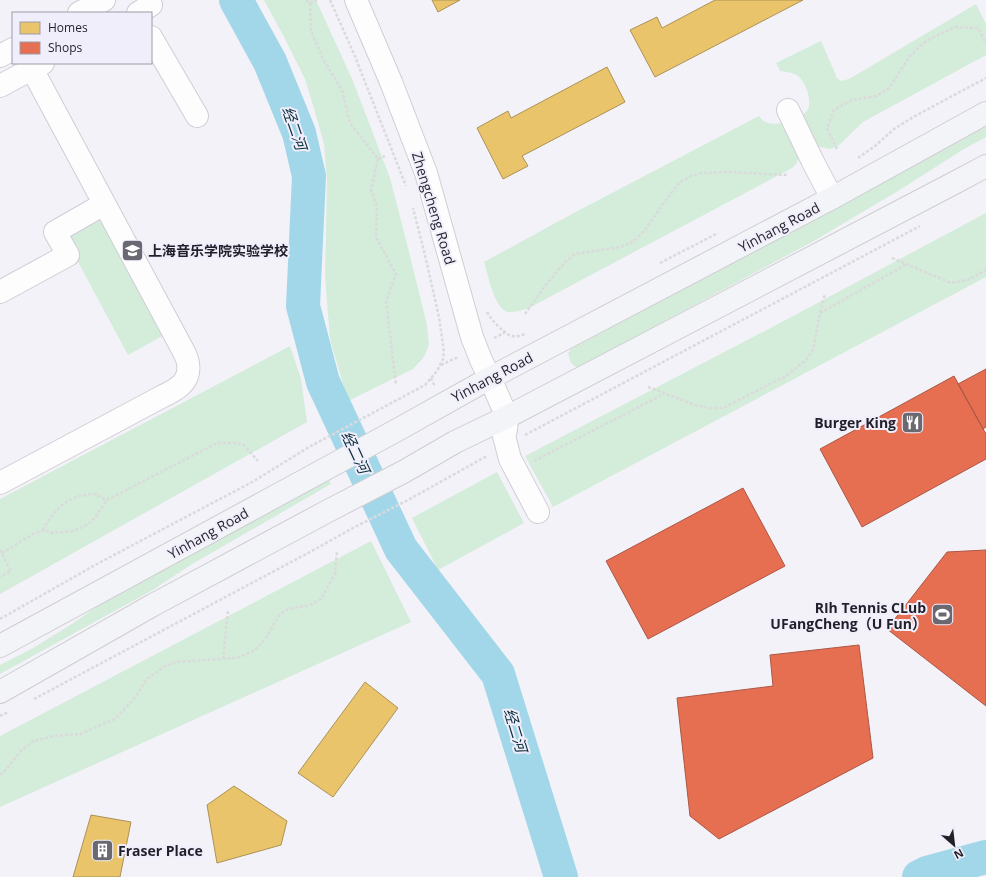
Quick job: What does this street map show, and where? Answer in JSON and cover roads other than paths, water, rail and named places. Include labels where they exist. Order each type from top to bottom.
[{"type":"main road","name":"Yinhang Road","points":[[0,646],[490,378],[832,198],[986,113]]},
{"type":"main road","points":[[0,692],[153,605],[405,471],[455,442],[507,417],[986,166]]},
{"type":"street","points":[[82,12],[104,0]]},
{"type":"street","name":"Zhengcheng Road","points":[[356,0],[391,82],[426,173],[472,337],[507,417]]},
{"type":"street","points":[[152,39],[197,116]]},
{"type":"street","points":[[0,56],[12,50]]},
{"type":"street","points":[[0,86],[37,66],[104,204],[184,352],[189,372],[187,378],[174,391],[0,483]]},
{"type":"street","points":[[788,110],[832,198]]},
{"type":"street","points":[[0,292],[68,255],[55,232],[104,204]]},
{"type":"street","points":[[507,417],[504,436],[510,459],[538,512]]},
{"type":"waterway","name":"经二河","points":[[236,0],[270,62],[299,133],[309,176],[303,306],[323,382],[401,549],[498,674],[561,877]]},
{"type":"waterway","points":[[919,877],[927,873],[986,857]]},
{"type":"place","name":"上海音乐学院实验学校","points":[[132,250]]},
{"type":"place","name":"Burger King","points":[[912,422]]},
{"type":"place","name":"RIh Tennis CLub UFangCheng（U Fun）","points":[[942,615]]},
{"type":"place","name":"Fraser Place","points":[[103,850]]}]
